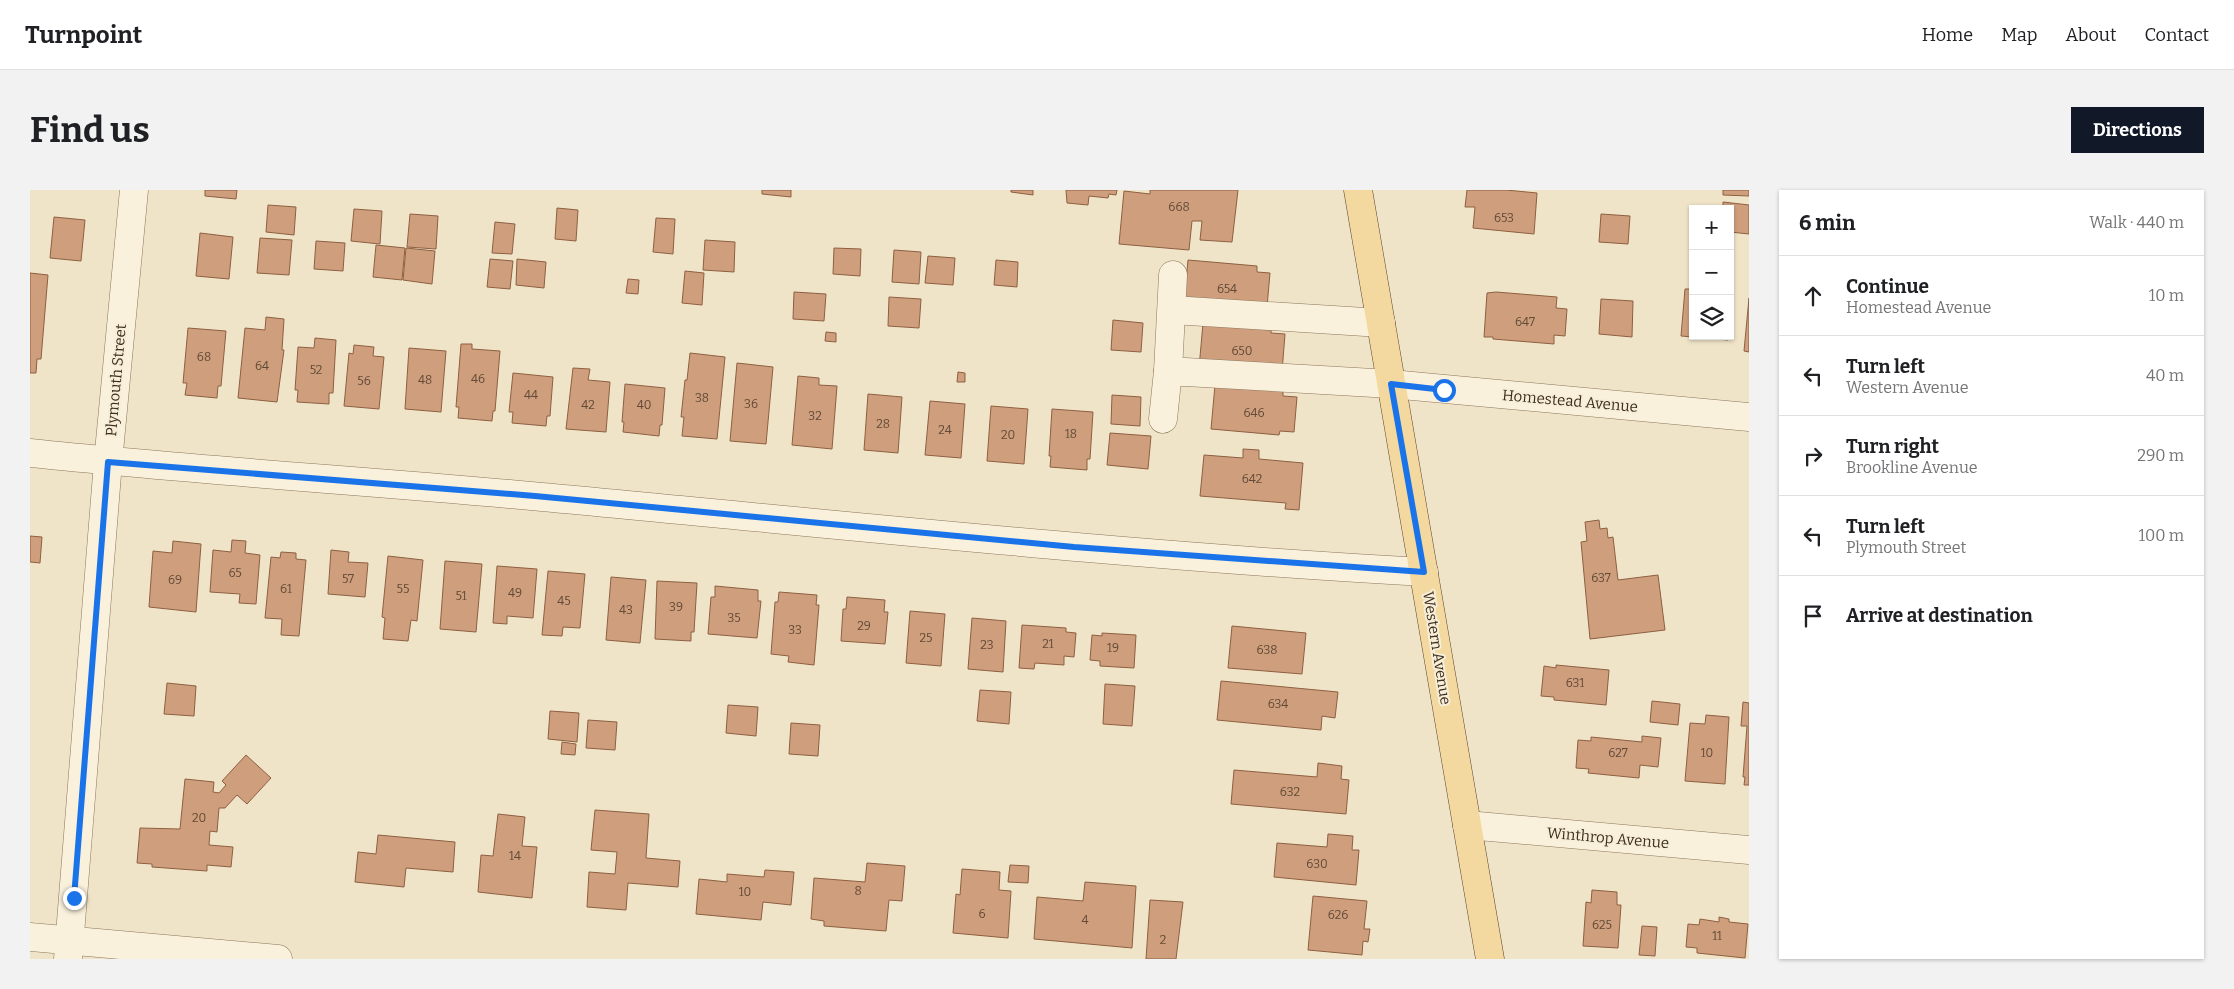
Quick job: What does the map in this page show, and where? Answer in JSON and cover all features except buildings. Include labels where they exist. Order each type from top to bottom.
[{"type":"main road","name":"Western Avenue","points":[[1358,190],[1490,959]]},
{"type":"street","name":"Plymouth Street","points":[[69,950],[108,462],[134,190]]},
{"type":"street","points":[[1163,420],[1168,371],[1173,275]]},
{"type":"street","points":[[1172,310],[1381,323]]},
{"type":"street","name":"Homestead Avenue","points":[[1168,371],[1391,384],[1749,416]]},
{"type":"street","points":[[30,453],[108,462],[525,495],[1074,547],[1424,572]]},
{"type":"street","name":"Winthrop Avenue","points":[[1467,825],[1749,850]]},
{"type":"street","points":[[30,937],[69,950],[278,959]]},
{"type":"route","points":[[74,898],[108,462],[535,496],[1074,547],[1424,572],[1391,384],[1444,390]]}]
